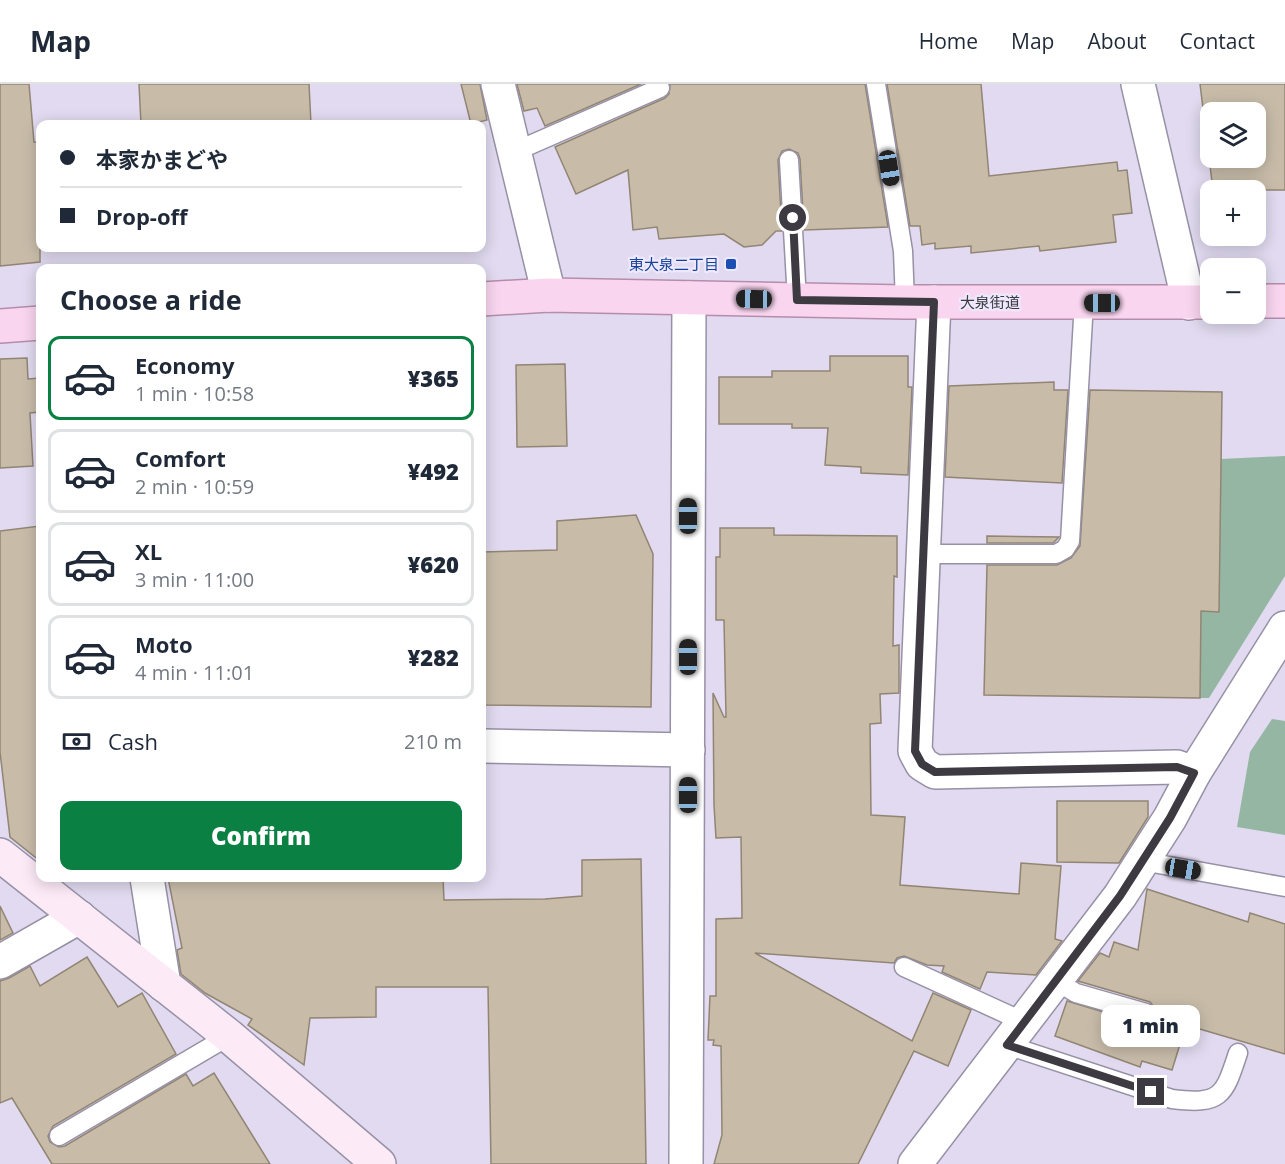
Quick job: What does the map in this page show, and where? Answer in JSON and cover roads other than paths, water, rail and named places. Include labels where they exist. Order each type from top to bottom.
[{"type":"main road","name":"大泉街道","points":[[486,298],[549,296],[919,302],[1200,303]]},
{"type":"main road","points":[[1266,302],[1285,301]]},
{"type":"main road","points":[[0,326],[36,323]]},
{"type":"street","points":[[498,84],[549,296]]},
{"type":"street","points":[[1138,84],[1200,303]]},
{"type":"street","points":[[686,1164],[689,298]]},
{"type":"street","points":[[919,302],[924,554],[915,751],[922,764],[935,772],[1177,767],[1194,773]]},
{"type":"street","points":[[915,1164],[1120,896],[1285,628]]},
{"type":"street","points":[[486,746],[688,750]]},
{"type":"street","points":[[0,855],[229,1036],[378,1164]]},
{"type":"street","points":[[148,882],[164,985]]},
{"type":"street","points":[[0,962],[79,917]]},
{"type":"lane","points":[[876,84],[903,251],[919,302]]},
{"type":"lane","points":[[514,152],[660,88]]},
{"type":"lane","points":[[789,160],[797,300]]},
{"type":"lane","points":[[924,554],[1056,554],[1065,549],[1070,541],[1084,302]]},
{"type":"lane","points":[[1142,861],[1285,887]]},
{"type":"lane","points":[[904,967],[1016,1034],[1172,1099],[1207,1100],[1220,1095],[1228,1084],[1238,1053]]},
{"type":"lane","points":[[1056,981],[1076,993],[1146,1013]]},
{"type":"lane","points":[[59,1136],[229,1036]]},
{"type":"place","name":"東大泉二丁目","points":[[731,264]]}]
